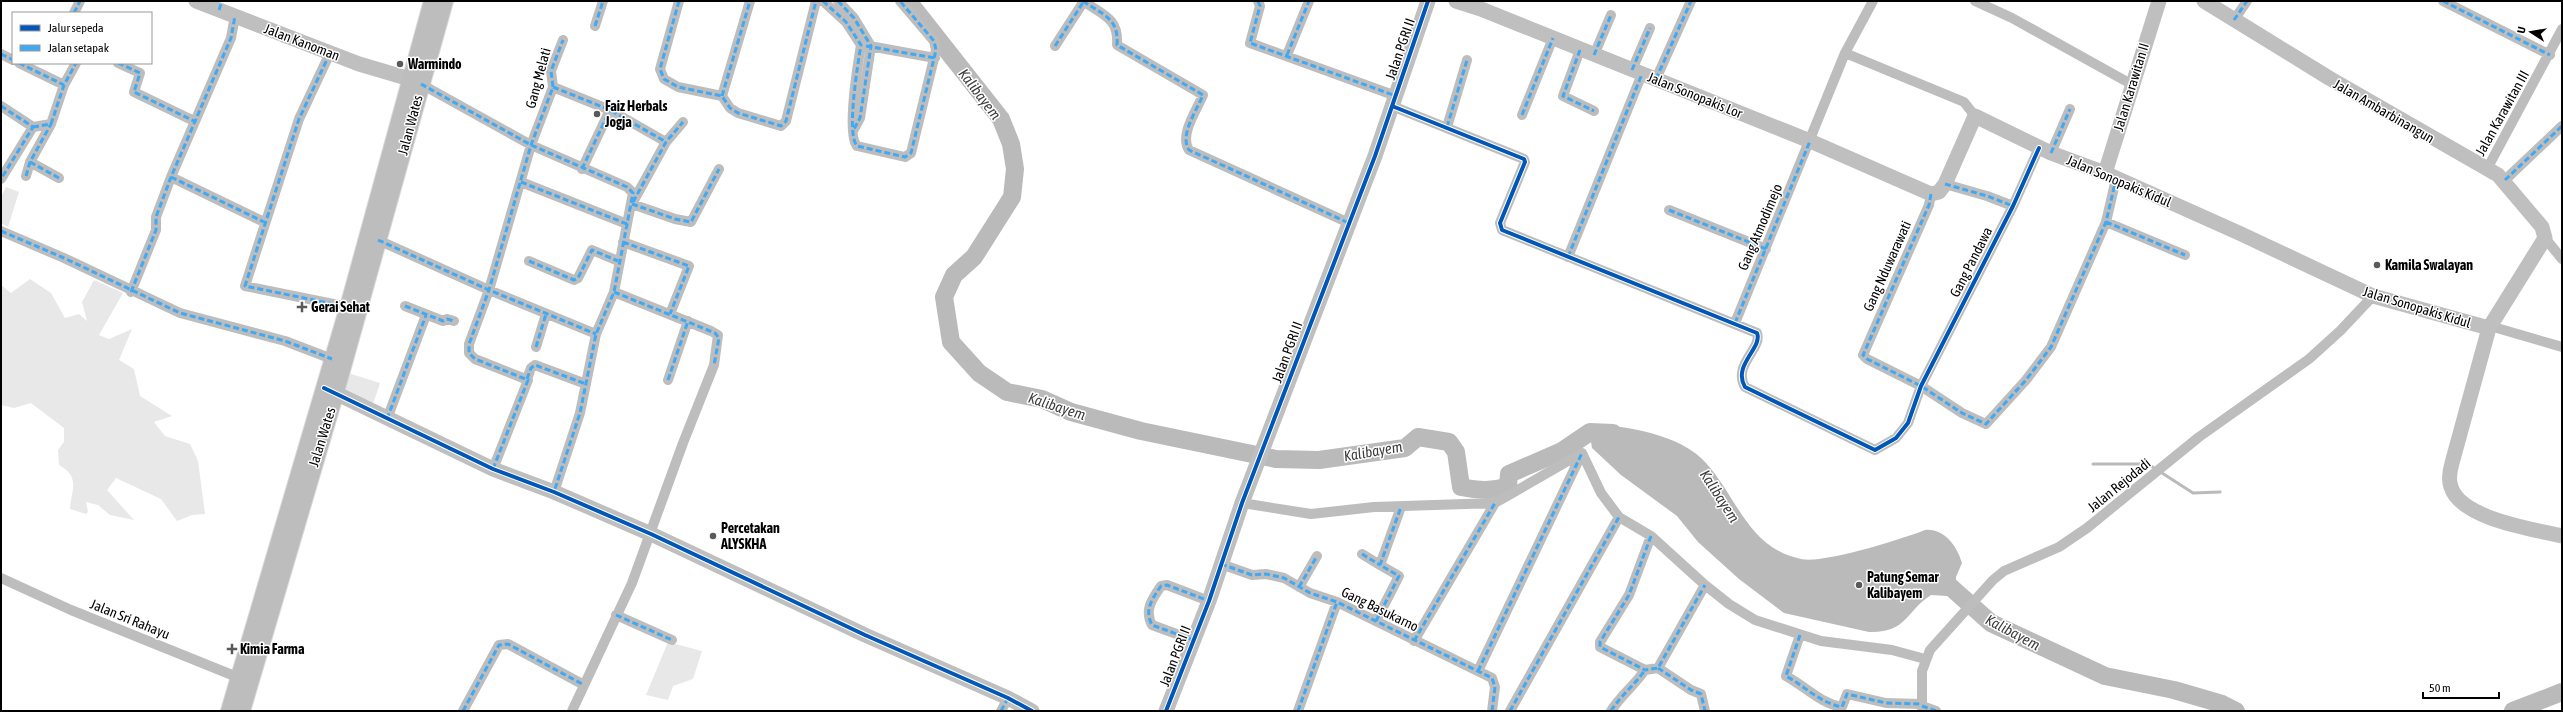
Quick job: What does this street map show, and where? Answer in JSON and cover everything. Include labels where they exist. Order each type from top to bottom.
[{"type":"main road","name":"Jalan Wates","points":[[229,711],[244,680],[330,390],[378,240],[416,82],[432,1]]},
{"type":"main road","name":"Jalan Wates","points":[[330,390],[332,359],[416,82],[445,1]]},
{"type":"main road","name":"Jalan Wates","points":[[242,711],[244,680]]},
{"type":"street","points":[[74,12],[80,1]]},
{"type":"street","name":"Jalan Kanoman","points":[[196,1],[221,5],[235,16],[330,53],[416,82]]},
{"type":"street","points":[[595,26],[603,1]]},
{"type":"street","points":[[679,1],[661,63],[661,75],[668,84],[722,96],[730,108],[738,113],[778,126],[784,125],[816,1]]},
{"type":"street","points":[[722,96],[750,1]]},
{"type":"street","points":[[823,1],[846,22],[861,45],[852,117],[854,143],[857,146],[905,157],[910,155],[935,58],[934,41],[900,1]]},
{"type":"street","points":[[838,1],[854,18],[871,46],[860,118],[854,129]]},
{"type":"street","points":[[1055,46],[1084,1],[1115,25],[1118,32],[1117,45],[1203,95],[1186,136],[1186,145],[1189,150],[1349,223]]},
{"type":"street","points":[[1258,1],[1260,6],[1250,43],[1287,55],[1394,101],[1447,126],[1524,158],[1525,162],[1500,223],[1500,228],[1568,257],[1735,323]]},
{"type":"street","points":[[1287,55],[1309,1]]},
{"type":"street","name":"Jalan PGRI II","points":[[1166,711],[1208,601],[1242,502],[1349,223],[1394,101],[1428,1]]},
{"type":"street","name":"Jalan Sonopakis Lor","points":[[1456,1],[1553,38],[1810,141],[1931,194]]},
{"type":"street","points":[[1656,79],[1691,1]]},
{"type":"street","points":[[1810,141],[1845,53],[1873,1]]},
{"type":"street","points":[[1975,1],[2012,18],[2131,84]]},
{"type":"street","name":"Jalan Karawitan II","points":[[2110,176],[2131,84],[2158,1]]},
{"type":"street","name":"Jalan Ambarbinangun","points":[[2204,1],[2342,86],[2505,180],[2542,227],[2545,238],[2562,259]]},
{"type":"street","points":[[2234,20],[2247,1]]},
{"type":"street","points":[[2443,1],[2459,4],[2550,55]]},
{"type":"street","points":[[1594,111],[1563,96],[1587,52],[1611,15]]},
{"type":"street","points":[[131,292],[156,230],[156,217],[171,177],[231,38],[235,16]]},
{"type":"street","points":[[1568,257],[1637,72],[1650,28]]},
{"type":"street","name":"Jalan Karawitan III","points":[[2487,169],[2550,55],[2562,29]]},
{"type":"street","points":[[1522,115],[1553,38]]},
{"type":"street","name":"Gang Melati","points":[[527,379],[475,359],[469,352],[469,344],[489,290],[531,146],[553,87],[551,71],[563,40]]},
{"type":"street","points":[[861,45],[935,58]]},
{"type":"street","points":[[330,53],[299,119],[264,222],[245,286],[348,307]]},
{"type":"street","name":"Jalan Sonopakis Kidul","points":[[1845,53],[1964,102],[1974,116],[2045,150],[2110,176],[2239,233],[2373,296],[2562,347]]},
{"type":"street","points":[[1,54],[12,60]]},
{"type":"street","points":[[1447,126],[1467,60]]},
{"type":"street","points":[[21,64],[64,85]]},
{"type":"street","points":[[26,176],[30,162],[51,124],[64,85],[75,64]]},
{"type":"street","points":[[120,64],[140,73],[134,92],[194,121]]},
{"type":"street","points":[[416,82],[531,146],[627,187],[633,193],[632,204],[618,260],[614,292],[596,334],[580,413],[554,492]]},
{"type":"street","points":[[553,87],[610,110],[666,142]]},
{"type":"street","points":[[1,106],[33,127],[51,124]]},
{"type":"street","name":"Gang Pandawa","points":[[1735,323],[1757,333],[1758,336],[1742,371],[1742,382],[1745,387],[1875,450],[1892,441],[1905,430],[1916,406],[1921,386],[2013,206],[2070,109]]},
{"type":"street","points":[[582,169],[610,110]]},
{"type":"street","points":[[1931,194],[1939,192],[1944,184],[1974,116]]},
{"type":"street","points":[[632,204],[666,142],[683,122]]},
{"type":"street","points":[[2505,180],[2562,126]]},
{"type":"street","points":[[1,179],[33,127]]},
{"type":"street","name":"Gang Atmodimejo","points":[[1735,323],[1810,141]]},
{"type":"street","points":[[30,162],[59,178]]},
{"type":"street","points":[[632,204],[675,219],[691,222],[719,169]]},
{"type":"street","points":[[1921,386],[1980,423],[1989,422],[2026,380],[2051,347],[2106,222],[2110,176]]},
{"type":"street","points":[[171,177],[264,222]]},
{"type":"street","points":[[521,182],[627,224]]},
{"type":"street","points":[[1944,184],[1980,194],[2013,206]]},
{"type":"street","name":"Gang Nduwarawati","points":[[1921,386],[1865,358],[1865,349],[1929,205],[1931,194]]},
{"type":"street","points":[[1669,210],[1766,249]]},
{"type":"street","points":[[2106,222],[2185,255]]},
{"type":"street","points":[[1,231],[64,258],[131,292],[180,314],[285,341],[332,359]]},
{"type":"street","points":[[2545,238],[2490,327],[2452,462],[2450,486],[2459,500],[2481,514],[2562,536]]},
{"type":"street","points":[[378,240],[489,290],[596,334]]},
{"type":"street","points":[[623,242],[688,266],[670,314]]},
{"type":"street","points":[[529,261],[574,280],[578,278],[592,250],[618,260]]},
{"type":"street","points":[[572,711],[632,583],[683,443],[714,365],[719,342],[719,338],[715,333],[614,292]]},
{"type":"street","name":"Jalan Rejodadi","points":[[1922,707],[1925,658],[1934,643],[2004,571],[2073,539],[2199,437],[2309,359],[2340,331],[2373,296]]},
{"type":"street","points":[[405,306],[443,321],[447,319],[454,321]]},
{"type":"street","points":[[536,347],[546,314]]},
{"type":"street","points":[[387,419],[426,315]]},
{"type":"street","points":[[668,380],[688,321]]},
{"type":"street","points":[[493,468],[531,368],[535,365],[586,384]]},
{"type":"street","points":[[330,390],[387,419],[493,468],[554,492],[651,534],[865,634],[1005,704],[1032,711]]},
{"type":"street","points":[[1242,502],[1311,514],[1374,506],[1401,507],[1495,504],[1582,453]]},
{"type":"street","points":[[1582,453],[1601,493],[1619,517],[1651,536],[1705,585],[1729,604],[1755,620],[1800,635],[1836,644],[1892,650],[1925,658]]},
{"type":"street","points":[[1478,672],[1582,453]]},
{"type":"street","points":[[1414,641],[1495,504]]},
{"type":"street","points":[[1380,564],[1401,507]]},
{"type":"street","points":[[1510,711],[1619,517]]},
{"type":"street","points":[[1651,536],[1629,595],[1600,642],[1600,647],[1645,670],[1658,668],[1691,690],[1701,694],[1705,711]]},
{"type":"street","points":[[1362,554],[1399,576],[1376,621]]},
{"type":"street","points":[[1299,587],[1317,556]]},
{"type":"street","name":"Gang Basukarno","points":[[1220,564],[1252,575],[1266,574],[1284,578],[1299,587],[1337,602],[1376,621],[1495,681],[1492,711]]},
{"type":"street","name":"Jalan Sri Rahayu","points":[[1,578],[71,610],[244,680]]},
{"type":"street","points":[[1193,640],[1152,625],[1148,615],[1150,602],[1161,586],[1167,585],[1208,601]]},
{"type":"street","points":[[1658,668],[1705,585]]},
{"type":"street","points":[[1298,711],[1337,602]]},
{"type":"street","points":[[616,615],[672,640]]},
{"type":"street","points":[[1800,635],[1786,676],[1805,687],[1818,700],[1842,708],[1847,694],[1886,703],[1922,707],[1936,711]]},
{"type":"street","points":[[463,711],[499,645],[504,643],[584,685]]},
{"type":"street","points":[[1611,711],[1622,693],[1631,690],[1645,670]]},
{"type":"shaded area","points":[[6,187],[19,192],[8,227],[1,223],[1,197]]},
{"type":"shaded area","points":[[30,279],[51,293],[65,318],[79,314],[87,321],[82,302],[94,280],[123,293],[99,335],[109,339],[132,329],[119,360],[134,369],[140,396],[172,416],[154,422],[165,436],[190,444],[198,461],[205,514],[192,515],[177,521],[161,499],[116,478],[107,490],[134,520],[110,515],[98,505],[86,502],[88,512],[86,514],[70,509],[73,489],[72,479],[66,469],[59,465],[58,450],[64,442],[64,428],[31,403],[14,408],[1,405],[1,285],[11,293]]},
{"type":"shaded area","points":[[345,372],[380,383],[372,407],[340,390]]},
{"type":"shaded area","points":[[668,642],[702,651],[693,679],[673,686],[668,700],[646,695]]},
{"type":"water","points":[[1588,424],[1618,426],[1651,433],[1667,438],[1695,453],[1717,476],[1745,520],[1756,533],[1768,544],[1783,553],[1801,559],[1812,560],[1826,558],[1863,550],[1925,530],[1938,532],[1949,539],[1957,550],[1962,563],[1956,577],[1956,588],[1947,596],[1931,595],[1898,625],[1891,629],[1882,631],[1869,632],[1784,613],[1739,579],[1698,542],[1677,516],[1621,475],[1592,448]]},
{"type":"waterway","name":"Kalibayem","points":[[908,1],[1001,119],[1011,144],[1015,169],[1012,197],[974,257],[954,275],[944,297],[951,342],[979,373],[1007,392],[1042,399],[1071,412],[1141,431],[1276,459],[1319,460],[1405,448],[1418,437],[1449,442],[1456,452],[1461,487],[1479,490],[1490,490],[1508,486],[1509,474],[1562,451],[1590,432],[1613,433]]},
{"type":"waterway","points":[[2093,464],[2148,464],[2193,493],[2220,492]]},
{"type":"waterway","name":"Kalibayem","points":[[1936,574],[1991,623],[2105,676],[2174,690],[2222,704],[2236,711]]},
{"type":"waterway","points":[[2513,711],[2562,692]]},
{"type":"marked path","points":[[74,12],[80,1]]},
{"type":"marked path","points":[[219,10],[222,1]]},
{"type":"marked path","points":[[595,26],[603,1]]},
{"type":"marked path","points":[[679,1],[660,69],[664,79],[678,87],[722,96],[730,108],[738,113],[781,126],[786,121],[816,1]]},
{"type":"marked path","points":[[722,96],[750,1]]},
{"type":"marked path","points":[[823,1],[846,22],[861,45],[853,114],[854,139],[857,146],[905,157],[911,153],[936,50],[934,41],[900,1]]},
{"type":"marked path","points":[[838,1],[854,18],[871,46],[860,118],[854,129]]},
{"type":"marked path","points":[[1083,1],[1103,14],[1112,23],[1117,36],[1117,45],[1203,95],[1187,130],[1186,144],[1189,150],[1349,223]]},
{"type":"marked path","points":[[1055,46],[1084,1]]},
{"type":"marked path","points":[[1258,1],[1260,6],[1250,43],[1396,96]]},
{"type":"marked path","points":[[1287,55],[1309,1]]},
{"type":"marked path","points":[[1656,79],[1691,1]]},
{"type":"marked path","points":[[2234,20],[2247,1]]},
{"type":"marked path","points":[[2443,1],[2550,55]]},
{"type":"marked path","points":[[1594,55],[1611,15]]},
{"type":"marked path","points":[[131,292],[156,230],[156,217],[171,177],[231,38],[235,16]]},
{"type":"marked path","points":[[1632,70],[1650,28]]},
{"type":"marked path","points":[[1522,115],[1553,38]]},
{"type":"marked path","points":[[493,469],[528,380],[475,359],[469,353],[469,344],[489,290],[531,145],[553,87],[551,71],[563,40]]},
{"type":"marked path","points":[[866,46],[935,58]]},
{"type":"marked path","points":[[1580,50],[1563,96],[1594,111]]},
{"type":"marked path","points":[[330,53],[299,119],[245,286],[348,307]]},
{"type":"marked path","points":[[1,54],[12,60]]},
{"type":"marked path","points":[[1447,127],[1467,60]]},
{"type":"marked path","points":[[21,64],[64,85]]},
{"type":"marked path","points":[[33,127],[51,124],[64,85],[75,64]]},
{"type":"marked path","points":[[120,64],[140,73],[134,92],[194,121]]},
{"type":"marked path","points":[[1568,257],[1642,74]]},
{"type":"marked path","points":[[421,84],[531,145],[627,187],[633,193],[614,292],[596,334],[580,413],[554,492]]},
{"type":"marked path","points":[[553,87],[610,110],[666,142]]},
{"type":"marked path","points":[[1,106],[33,127],[1,179]]},
{"type":"marked path","points":[[2051,153],[2070,109]]},
{"type":"marked path","points":[[582,169],[610,110]]},
{"type":"marked path","points":[[633,202],[666,142],[683,122]]},
{"type":"marked path","points":[[26,176],[30,162],[51,124]]},
{"type":"marked path","points":[[2505,180],[2562,126]]},
{"type":"marked path","points":[[1735,323],[1810,141]]},
{"type":"marked path","points":[[30,162],[59,178]]},
{"type":"marked path","points":[[632,204],[675,219],[691,222],[719,169]]},
{"type":"marked path","points":[[171,177],[264,222]]},
{"type":"marked path","points":[[1931,194],[1929,205],[1863,355],[1867,359],[1921,386],[1962,413],[1986,424],[2026,380],[2051,347],[2106,222],[2116,179]]},
{"type":"marked path","points":[[521,182],[627,224]]},
{"type":"marked path","points":[[1945,184],[1987,196],[2013,206]]},
{"type":"marked path","points":[[1669,210],[1766,249]]},
{"type":"marked path","points":[[2106,222],[2185,255]]},
{"type":"marked path","points":[[1,231],[64,258],[180,313],[285,341],[332,359]]},
{"type":"marked path","points":[[378,240],[489,290],[596,334]]},
{"type":"marked path","points":[[623,242],[689,266],[670,314]]},
{"type":"marked path","points":[[529,261],[574,280],[578,278],[592,250],[618,261]]},
{"type":"marked path","points":[[614,292],[715,333],[719,338],[714,365]]},
{"type":"marked path","points":[[405,306],[443,321],[447,319],[454,321]]},
{"type":"marked path","points":[[536,347],[546,314]]},
{"type":"marked path","points":[[387,419],[426,315]]},
{"type":"marked path","points":[[668,380],[688,321]]},
{"type":"marked path","points":[[527,379],[531,368],[535,365],[586,384]]},
{"type":"marked path","points":[[1478,671],[1582,453]]},
{"type":"marked path","points":[[1414,641],[1495,503]]},
{"type":"marked path","points":[[1376,621],[1399,576],[1380,565],[1401,507]]},
{"type":"marked path","points":[[1510,711],[1619,517]]},
{"type":"marked path","points":[[1651,536],[1629,595],[1600,642],[1600,647],[1645,670],[1658,668],[1705,585]]},
{"type":"marked path","points":[[1362,554],[1380,565]]},
{"type":"marked path","points":[[1299,587],[1317,556]]},
{"type":"marked path","points":[[1221,564],[1252,575],[1266,574],[1284,578],[1310,593],[1337,602],[1492,678],[1495,687],[1492,711]]},
{"type":"marked path","points":[[1193,640],[1152,625],[1149,614],[1150,605],[1161,586],[1167,585],[1209,601]]},
{"type":"marked path","points":[[1298,711],[1337,602]]},
{"type":"marked path","points":[[616,615],[672,640]]},
{"type":"marked path","points":[[1800,635],[1786,676],[1827,702],[1842,707],[1847,694],[1886,703],[1921,704]]},
{"type":"marked path","points":[[463,711],[499,645],[508,644],[584,685]]},
{"type":"marked path","points":[[1658,668],[1691,690],[1701,694],[1705,711]]},
{"type":"marked path","points":[[1611,711],[1645,670]]},
{"type":"marked path","points":[[1001,711],[1008,698]]},
{"type":"marked path","points":[[1922,706],[1936,711]]},
{"type":"cycle path","points":[[1166,711],[1209,601],[1242,503],[1375,156],[1428,1]]},
{"type":"cycle path","points":[[1392,106],[1524,159],[1525,162],[1500,223],[1502,230],[1757,333],[1758,339],[1756,345],[1742,371],[1742,379],[1745,387],[1875,450],[1896,438],[1908,423],[1921,386],[2013,206],[2039,148]]},
{"type":"cycle path","points":[[324,388],[493,469],[554,492],[651,534],[865,635],[1008,698],[1032,711]]},
{"type":"place","name":"Warmindo","points":[[400,64]]},
{"type":"place","name":"Faiz Herbals Jogja","points":[[597,114]]},
{"type":"place","name":"Kamila Swalayan","points":[[2377,265]]},
{"type":"place","name":"Gerai Sehat","points":[[302,307]]},
{"type":"place","name":"Percetakan ALYSKHA","points":[[713,536]]},
{"type":"place","name":"Patung Semar Kalibayem","points":[[1859,585]]},
{"type":"place","name":"Kimia Farma","points":[[232,649]]}]
